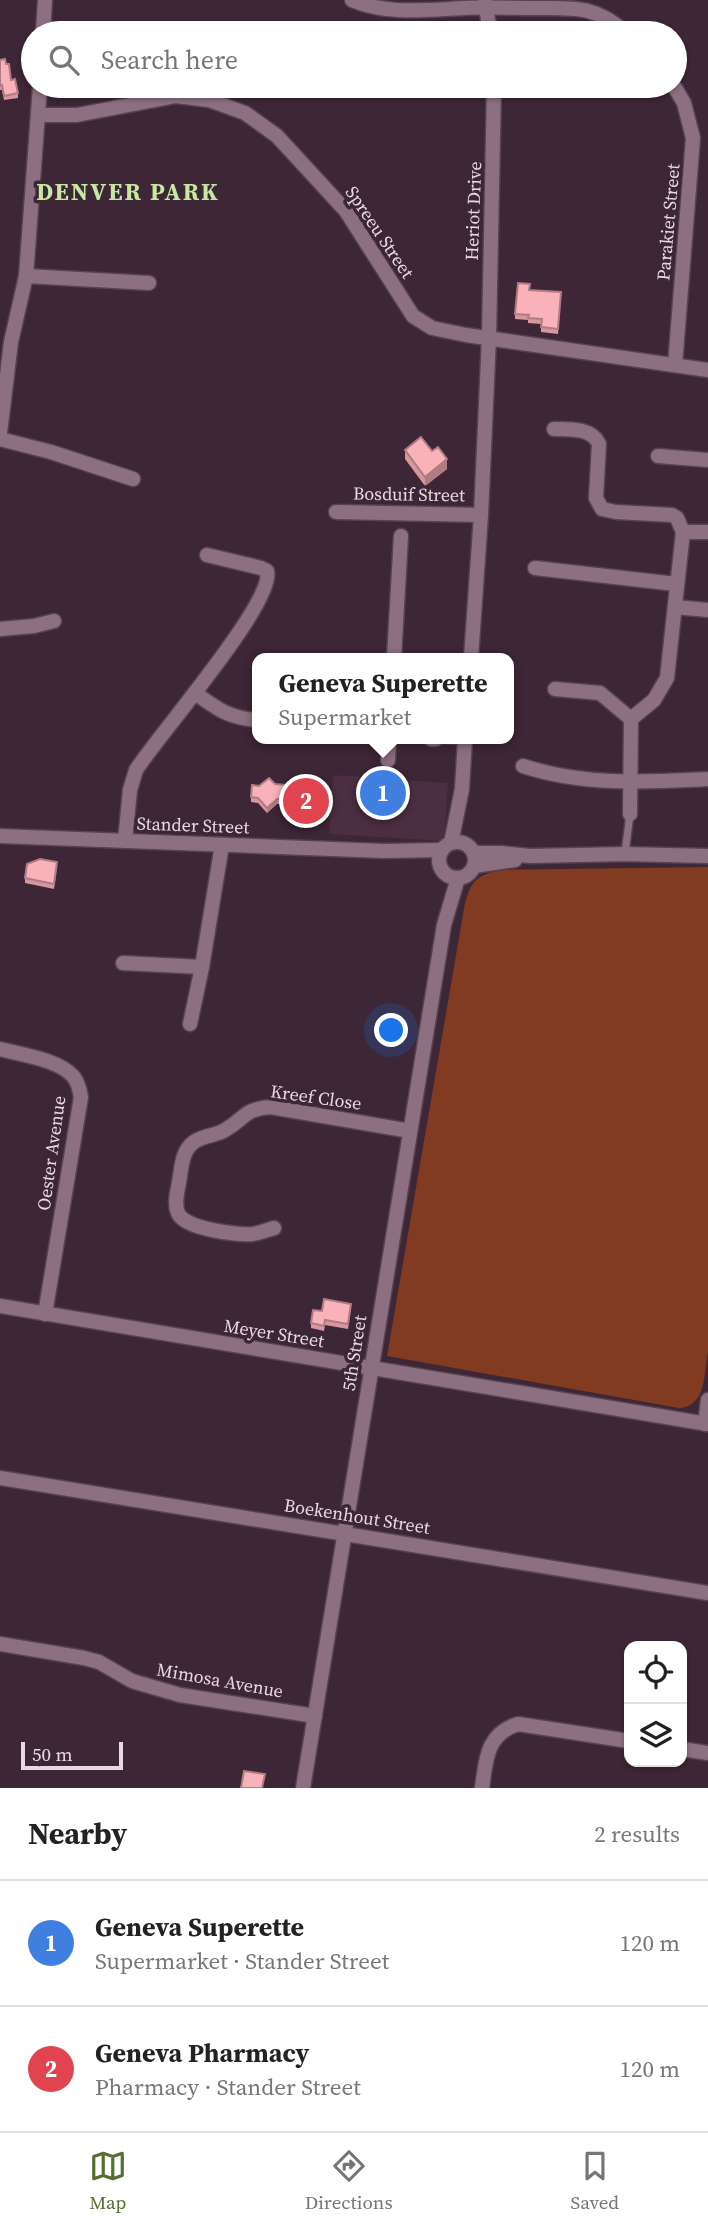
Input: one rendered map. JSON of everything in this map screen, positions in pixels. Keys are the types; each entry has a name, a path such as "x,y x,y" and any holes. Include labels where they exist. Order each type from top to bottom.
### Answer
{"street":[{"path":"43,21 44,0"},
{"path":"352,0 381,10 486,4 578,8 602,15 610,21"},
{"path":"0,433 11,342 26,276 39,98"},
{"name":"Spreeu Street","path":"38,115 77,116 166,98"},
{"name":"Spreeu Street","path":"202,98 245,113 277,136 346,211 418,320 435,329 708,370"},
{"name":"Heriot Drive","path":"489,337 495,98"},
{"name":"Parakiet Street","path":"675,365 693,138 681,98"},
{"path":"26,276 149,283"},
{"path":"471,653 489,337"},
{"path":"554,429 590,434 597,440 596,498 602,509 672,515 677,518 684,532 665,683 646,708 631,719"},
{"path":"0,439 51,452 133,479"},
{"path":"658,456 708,460"},
{"name":"Bosduif Street","path":"336,512 481,515"},
{"path":"684,532 708,532"},
{"path":"394,653 401,536"},
{"path":"125,841 130,790 135,771 195,693 254,608 268,578 266,570 207,555"},
{"path":"535,568 676,584"},
{"path":"675,607 708,610"},
{"path":"0,629 54,621"},
{"path":"555,689 600,693 631,719"},
{"path":"195,693 216,709 233,717 252,719"},
{"path":"630,814 631,719"},
{"path":"388,760 389,744"},
{"path":"462,789 472,855 465,876 447,861 462,789 465,744"},
{"path":"523,766 551,775 581,780 629,783 708,779"},
{"name":"Stander Street","path":"0,836 384,851 447,861 472,855"},
{"path":"190,1024 222,845"},
{"path":"472,855 501,853 530,856 708,856"},
{"name":"5th Street","path":"303,1788 444,925 447,861"},
{"path":"123,962 202,967"},
{"name":"Oester Avenue","path":"0,1049 64,1070 75,1077 81,1097 45,1314"},
{"name":"Kreef Close","path":"274,1228 254,1234 234,1233 190,1225 183,1220 176,1204 187,1149 203,1137 228,1129 255,1108 271,1107 410,1131"},
{"name":"Meyer Street","path":"0,1306 706,1424"},
{"path":"706,1424 708,1400"},
{"name":"Boekenhout Street","path":"0,1478 708,1593"},
{"name":"Mimosa Avenue","path":"0,1644 99,1662 132,1681 180,1695 315,1716"},
{"path":"482,1788 487,1754 492,1742 505,1728 518,1724 624,1740"},
{"path":"687,1750 708,1753"}],"lane":[{"path":"401,536 403,513"},
{"path":"625,854 630,814"}],"shaded area":[{"path":"333,775 448,783 444,841 329,834"},
{"path":"708,867 708,1352 699,1396 688,1406 679,1408 387,1356 465,903 473,884 480,877 499,870"}],"building":[{"path":"5,59 6,64 9,64 11,80 15,79 18,93 4,96 2,85 0,86 0,60"},
{"path":"518,283 530,284 529,290 561,292 558,329 541,327 542,319 515,314"},
{"path":"421,437 432,451 438,447 447,459 425,477 405,450"},
{"path":"306,777 315,787 322,787 321,799 315,799 305,808 285,785 297,786"},
{"path":"269,778 275,784 285,785 284,799 277,799 267,808 258,798 251,797 252,785 259,786"},
{"path":"40,859 57,862 54,884 25,878 27,864"},
{"path":"324,1299 351,1304 348,1324 325,1320 324,1326 311,1323 313,1310 322,1311"},
{"path":"244,1771 265,1774 262,1788 241,1788"}],"place":[{"name":"Geneva Superette","path":"383,793"},
{"name":"Geneva Pharmacy","path":"306,801"}],"district":[{"name":"DENVER PARK","path":"128,191"}]}
